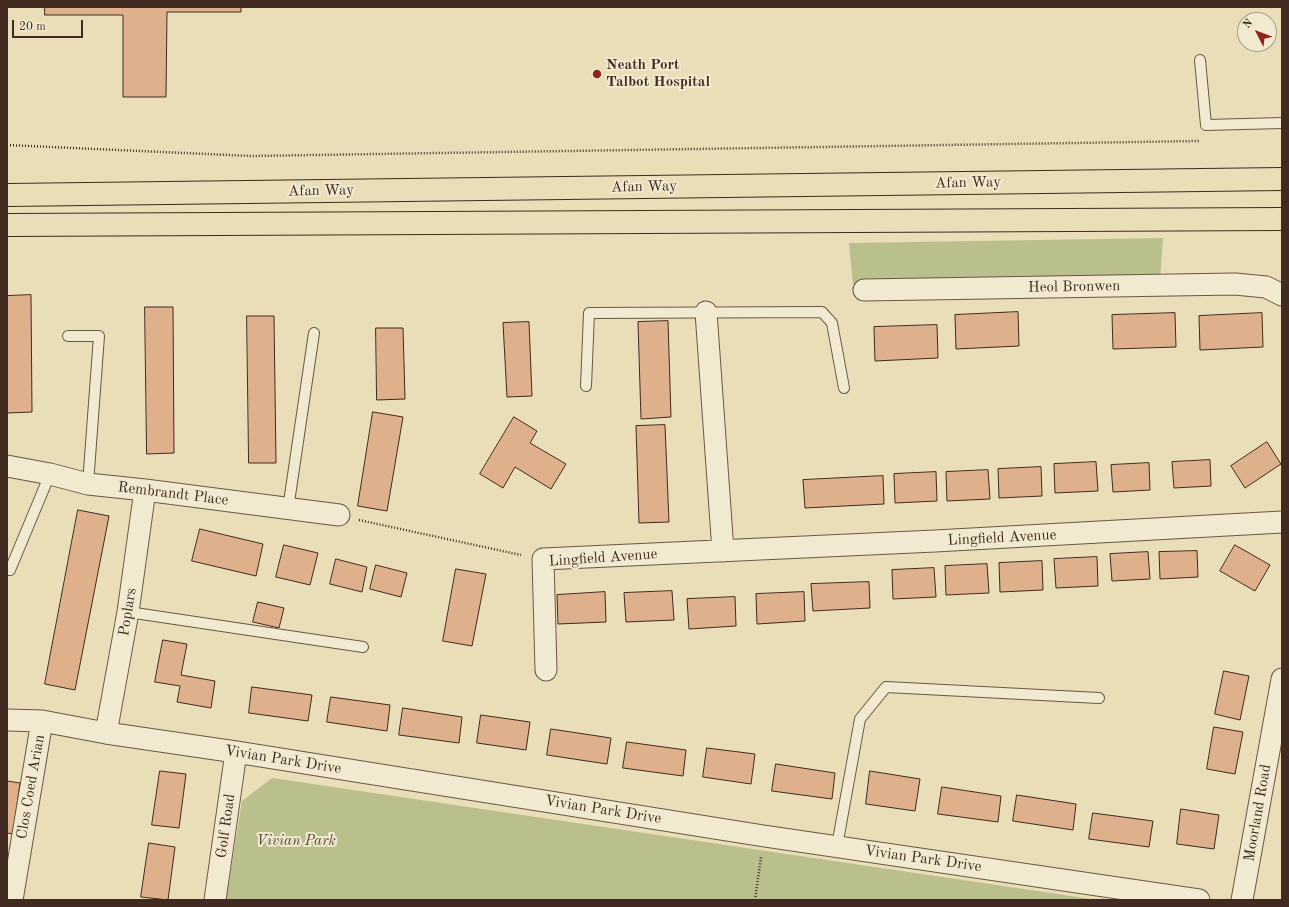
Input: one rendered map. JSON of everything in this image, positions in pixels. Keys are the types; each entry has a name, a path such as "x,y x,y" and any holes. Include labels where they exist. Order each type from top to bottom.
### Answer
{"main road":[{"name":"Afan Way","path":"7,195 1282,180"},
{"path":"7,225 1282,218"}],"street":[{"name":"Heol Bronwen","path":"864,290 1235,284 1266,287 1282,295"},
{"path":"706,312 723,551"},
{"name":"Rembrandt Place","path":"7,466 50,474 88,484 339,515"},
{"name":"Poplars","path":"106,733 128,612 145,490"},
{"name":"Lingfield Avenue","path":"546,670 543,559 943,541 1282,522"},
{"name":"Moorland Road","path":"1242,900 1282,679"},
{"name":"Vivian Park Drive","path":"7,720 42,721 106,733 236,752 764,836 1199,900"},
{"name":"Clos Coed Arian","path":"12,900 42,721"},
{"name":"Golf Road","path":"215,900 236,752"}],"lane":[{"path":"1200,60 1206,125 1282,123"},
{"path":"586,386 589,312 822,312 832,324 844,388"},
{"path":"288,509 314,333"},
{"path":"68,336 100,336 88,484"},
{"path":"7,570 10,570 50,474"},
{"path":"128,612 363,646"},
{"path":"837,846 860,719 886,687 1099,698"}],"path":[{"path":"7,145 251,156 1201,141"},
{"path":"339,515 543,559"},
{"path":"754,900 764,836"}],"green space":[{"path":"1163,238 1160,280 853,284 849,243"},
{"name":"Vivian Park","path":"272,778 1098,900 226,900 242,801"}],"building":[{"path":"45,7 241,7 241,12 167,12 166,97 123,97 123,15 45,15"},
{"path":"31,295 32,412 7,413 7,296"},
{"path":"145,307 173,307 174,453 147,454"},
{"path":"1018,312 1019,346 956,349 955,315"},
{"path":"1175,313 1176,347 1113,349 1112,315"},
{"path":"1262,313 1263,347 1200,350 1199,316"},
{"path":"247,316 274,316 276,463 249,463"},
{"path":"668,321 671,417 641,419 638,322"},
{"path":"529,322 532,396 507,397 503,323"},
{"path":"937,325 938,358 875,361 874,327"},
{"path":"376,328 403,328 405,399 377,400"},
{"path":"373,412 403,417 387,511 358,506"},
{"path":"514,417 537,431 530,443 566,464 551,489 515,467 503,488 480,474"},
{"path":"665,425 669,522 639,523 636,426"},
{"path":"1267,442 1281,464 1245,488 1231,466"},
{"path":"1210,460 1211,486 1174,488 1172,462"},
{"path":"1096,462 1098,491 1055,493 1054,464"},
{"path":"1149,463 1150,490 1113,492 1111,465"},
{"path":"1041,467 1042,496 999,498 998,469"},
{"path":"988,470 990,499 947,501 946,472"},
{"path":"936,472 937,501 895,503 894,474"},
{"path":"883,476 884,504 805,508 803,480"},
{"path":"78,510 109,516 75,690 45,684"},
{"path":"200,529 263,544 256,576 192,561"},
{"path":"284,545 318,553 310,585 276,577"},
{"path":"1235,545 1270,565 1255,591 1220,571"},
{"path":"1197,551 1198,577 1160,579 1159,552"},
{"path":"1148,552 1150,579 1112,581 1110,554"},
{"path":"1097,557 1098,586 1056,588 1054,559"},
{"path":"336,559 367,567 362,592 330,584"},
{"path":"1042,561 1043,590 1000,592 999,563"},
{"path":"987,564 989,593 946,595 945,566"},
{"path":"376,565 407,573 401,597 370,589"},
{"path":"934,568 936,597 893,599 892,570"},
{"path":"456,569 486,574 472,646 443,641"},
{"path":"869,582 870,608 813,611 811,584"},
{"path":"672,591 674,620 626,622 624,593"},
{"path":"605,592 606,622 558,624 557,595"},
{"path":"804,592 805,621 757,624 756,594"},
{"path":"735,597 736,626 689,629 687,599"},
{"path":"258,602 284,608 279,628 253,622"},
{"path":"163,640 187,644 181,675 215,681 211,708 177,702 180,686 155,682"},
{"path":"1224,671 1249,676 1240,720 1215,714"},
{"path":"252,687 312,695 308,721 249,713"},
{"path":"331,697 390,705 387,731 327,722"},
{"path":"403,708 462,717 459,743 399,735"},
{"path":"481,715 530,722 526,750 477,743"},
{"path":"1214,727 1243,732 1235,774 1207,769"},
{"path":"551,729 611,738 607,764 547,755"},
{"path":"627,742 686,750 683,776 623,768"},
{"path":"707,748 755,754 751,784 703,777"},
{"path":"776,764 835,773 832,799 772,791"},
{"path":"160,771 186,774 179,828 152,825"},
{"path":"870,771 920,779 915,811 866,804"},
{"path":"7,781 20,783 13,834 7,833"},
{"path":"942,787 1001,796 998,822 938,814"},
{"path":"1017,795 1076,804 1073,830 1013,821"},
{"path":"1181,809 1219,815 1214,849 1177,844"},
{"path":"1093,813 1153,821 1149,847 1089,839"},
{"path":"149,843 175,847 168,900 141,897"}],"place":[{"name":"Neath Port Talbot Hospital","path":"597,74"}]}
